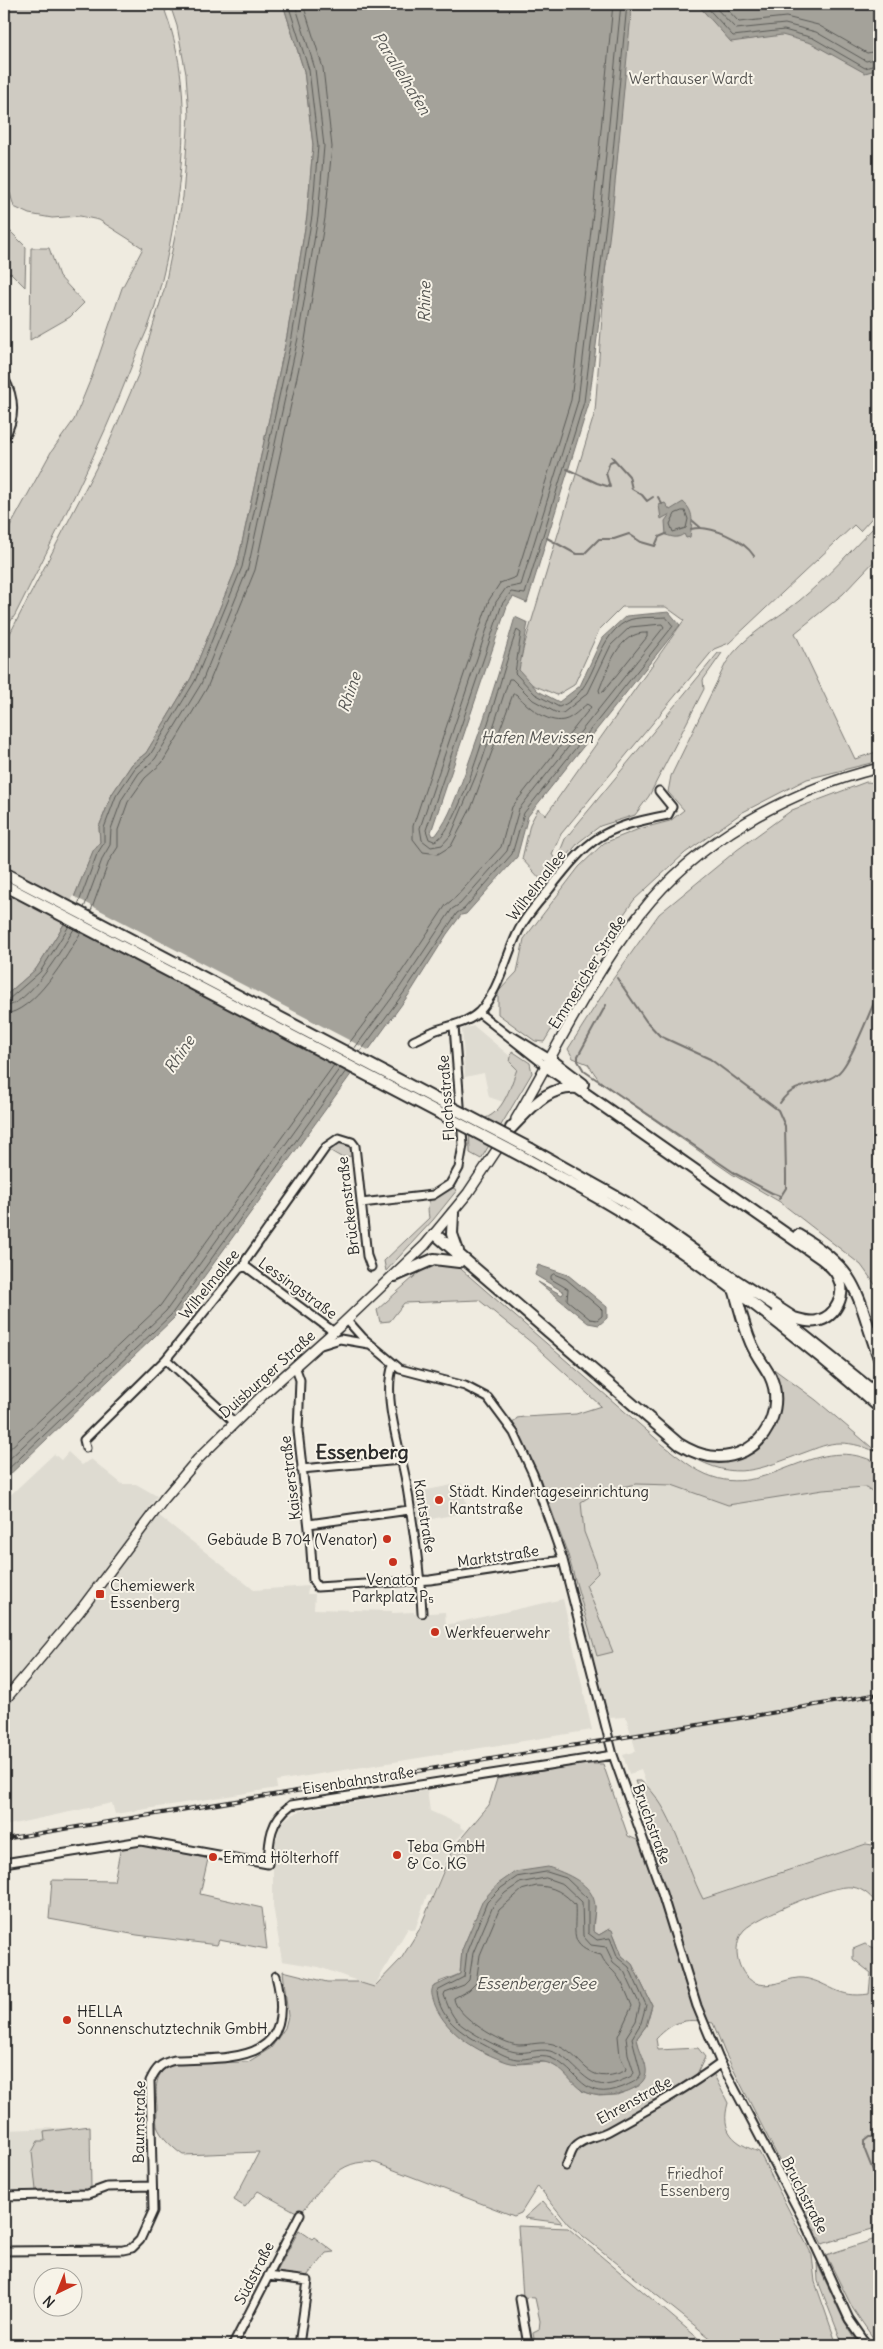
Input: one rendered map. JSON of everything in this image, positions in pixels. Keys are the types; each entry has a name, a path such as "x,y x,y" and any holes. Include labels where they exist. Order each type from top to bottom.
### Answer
{"highway":[{"path":"4,873 529,1154 667,1242 735,1292 879,1407"},
{"path":"4,885 529,1154 589,1180 659,1225 731,1277 794,1318 817,1321 829,1315 838,1305 841,1284 838,1276 827,1264 579,1088 548,1062"},
{"path":"548,1062 706,1174 834,1259 854,1285 879,1358"},
{"path":"511,1128 547,1094 563,1087 579,1088"},
{"path":"453,1213 453,1241 460,1259"},
{"path":"659,1225 784,1320 879,1396"},
{"path":"433,1236 679,1444 702,1456 717,1458 736,1455 747,1450 759,1441 773,1418 775,1390 751,1343 735,1292"},
{"path":"395,1276 434,1259 460,1259"}],"main road":[{"name":"Emmericher Straße","path":"548,1062 614,949 641,911 668,883 718,841 775,805 847,776 879,768"},
{"name":"Duisburger Straße","path":"4,1701 80,1612 164,1499 234,1422 395,1276 453,1213 490,1162 548,1062"}],"street":[{"path":"4,378 13,400 13,413 4,438"},
{"name":"Wilhelmallee","path":"479,1013 490,996 517,933 528,914 564,869 592,841 616,828 668,815 671,812 670,802 658,791"},
{"path":"413,1041 434,1031 454,1026 479,1013 504,1033 548,1062"},
{"name":"Flachsstraße","path":"362,1203 433,1195 450,1184 459,1168 463,1144 454,1026"},
{"name":"Wilhelmallee","path":"86,1448 84,1440 166,1359 239,1269 245,1266 246,1260 326,1147 340,1138 352,1142"},
{"name":"Brückenstraße","path":"352,1142 355,1146 367,1256 371,1267"},
{"name":"Lessingstraße","path":"245,1266 334,1332"},
{"name":"Bruchstraße","path":"347,1320 391,1362 411,1373 465,1386 488,1398 514,1433 528,1461 563,1560 613,1755 659,1884 697,2006 722,2063 804,2221 849,2319 867,2345"},
{"path":"318,1346 340,1339 370,1344"},
{"path":"166,1359 234,1422"},
{"name":"Kantstraße","path":"391,1362 390,1390 420,1580 422,1614"},
{"name":"Kaiserstraße","path":"295,1366 300,1380 298,1431 309,1524 313,1580 317,1587"},
{"path":"302,1469 401,1460"},
{"path":"309,1524 409,1510"},
{"name":"Marktstraße","path":"317,1587 420,1580 563,1560"},
{"name":"Eisenbahnstraße","path":"4,1863 141,1841 268,1864 269,1839 274,1822 291,1805 613,1755"},
{"name":"Baumstraße","path":"4,2251 124,2250 132,2248 140,2240 153,2211 150,2081 156,2069 164,2062 175,2060 240,2057 255,2052 269,2041 278,2024 282,2006 276,1976"},
{"name":"Ehrenstraße","path":"566,2166 574,2148 584,2140 605,2133 649,2109 699,2080 722,2063"},
{"name":"Baumstraße","path":"4,2196 88,2194 108,2187 152,2186"},
{"name":"Südstraße","path":"233,2345 300,2214"},
{"path":"268,2276 308,2281 299,2345"},
{"path":"520,2299 528,2345"}],"shaded area":[{"path":"474,1026 523,1067 506,1103 489,1097 484,1073 465,1077 462,1029"},
{"path":"68,1452 82,1465 91,1459 122,1484 136,1484 157,1496 149,1508 254,1590 309,1586 307,1594 315,1594 314,1609 392,1611 392,1613 414,1612 414,1614 445,1612 446,1625 563,1599 592,1730 276,1781 277,1788 115,1814 112,1803 4,1826 4,1501 54,1454 61,1460"},
{"path":"668,1464 712,1486 879,1484 879,1839 689,1903 641,1770 629,1774 623,1755 636,1751 626,1717 608,1718 569,1559 545,1485"},
{"name":"Städt. Kindertageseinrichtung Kantstraße","path":"462,1483 468,1512 416,1522 412,1493"},
{"path":"427,1790 430,1811 461,1825 460,1827 466,1830 452,1844 432,1896 427,1895 415,1930 408,1928 374,1987 319,1967 282,1961 273,1905 274,1848 281,1823 291,1815 303,1810"},
{"path":"88,2127 90,2187 4,2191 4,2130"}],"green space":[{"path":"5,4 283,4 304,71 313,145 307,216 287,336 237,566 191,678 146,753 132,764 112,794 99,827 100,842 93,852 75,895 71,913 36,969 4,997 4,645 109,443 138,375 164,290 183,197 189,115 186,74 177,26 171,8 165,11 177,51 180,71 183,112 182,154 166,264 157,299 148,328 91,460 15,615 4,631 4,538 51,452 74,420 92,376 122,288 143,248 99,220 80,216 52,218 29,214 14,207 10,193 4,190"},
{"name":"Werthauser Wardt","path":"611,4 879,4 879,510 860,531 854,525 729,643 714,649 561,834 552,854 559,867 544,883 522,859 530,824 538,809 546,815 684,620 666,607 622,607 599,630 574,685 557,695 528,683 519,676 518,666 595,412 611,195"},
{"path":"4,225 26,247 25,287 11,273 4,276"},
{"path":"31,248 49,248 59,276 84,303 70,317 30,340"},
{"path":"879,522 879,556 843,594 795,633 855,759 879,751 879,761 807,779 743,812 685,853 634,900 600,948 544,1042 535,1041 498,1014 498,992 517,972 524,939 579,867 604,843 639,829 670,821 684,810 668,792 671,776 726,663 750,636 810,592"},
{"path":"718,653 722,653 703,680 704,689 649,796 635,815 600,826 579,842 563,861 559,854 565,839"},
{"path":"866,782 879,783 879,1290 861,1265 780,1202 732,1174 616,1093 599,1080 588,1064 573,1058 568,1049 608,986 659,914 737,850 792,810"},
{"path":"512,1051 530,1063 532,1073 481,1159 470,1153 469,1120 480,1120 488,1117 495,1112 506,1097 517,1069 510,1062"},
{"path":"337,1142 348,1145 353,1156 341,1157 329,1150"},
{"path":"453,1188 457,1190 433,1220 386,1271 384,1261 429,1218 430,1200"},
{"path":"434,1261 454,1263 662,1444 699,1471 713,1477 734,1481 755,1479 814,1458 835,1454 856,1456 879,1464 879,1496 866,1487 823,1490 728,1505 672,1485 636,1484 597,1492 581,1502 584,1532 598,1573 586,1585 613,1652 597,1656 568,1555 538,1473 513,1423 517,1418 576,1414 601,1406 532,1343 479,1300 404,1303 390,1321 380,1322 377,1310"},
{"path":"771,1367 816,1400 877,1452 845,1443 836,1443 761,1468 734,1471 720,1469 689,1455 751,1451 778,1395"},
{"name":"Friedhof Essenberg","path":"582,1764 603,1764 628,1836 655,1848 657,1843 635,1781 641,1781 662,1805 670,1820 703,1899 866,1844 879,1846 879,1906 857,1888 842,1887 829,1890 779,1909 752,1924 744,1930 740,1937 737,1944 737,1953 741,1969 752,1981 759,1984 765,1985 804,1978 841,1992 858,1995 869,1994 871,1973 853,1959 853,1949 865,1944 879,1950 879,2227 822,2244 725,2053 713,2023 682,2022 669,2027 663,2032 656,2039 658,2050 698,2048 705,2057 697,2074 641,2110 600,2131 604,2139 676,2098 713,2073 728,2103 726,2122 731,2135 742,2145 759,2152 812,2255 815,2282 837,2345 719,2345 568,2224 538,2186 521,2213 514,2216 376,2163 363,2162 351,2164 332,2176 300,2214 258,2191 245,2207 234,2200 259,2152 183,2155 161,2134 157,2126 156,2087 159,2077 167,2068 173,2064 248,2062 271,2048 285,2028 288,2016 283,1971 327,1982 358,1982 374,1987 401,1959 419,1930 453,1848 489,1805 497,1779","holes":["595,1906 593,1931 599,1935 606,1931 614,1935 622,1956 632,1964 652,2005 646,2026 637,2038 639,2051 645,2064 639,2086 617,2095 599,2096 583,2092 561,2069 547,2062 518,2064 470,2044 439,1982 460,1974 462,1950 472,1927"]},
{"path":"142,1843 208,1859 200,1894 262,1908 267,1949 219,1940 217,1945 137,1935 49,1919 52,1880 114,1881 121,1847"},
{"path":"90,2126 91,2189 36,2190 32,2152 38,2141 45,2141 44,2132"},
{"path":"543,2201 562,2223 524,2218"},
{"path":"518,2226 568,2228 706,2345 535,2345 533,2333 539,2330 540,2321 535,2298 523,2297"},
{"path":"299,2230 312,2239 314,2237 334,2252 326,2253 307,2276 275,2275"},
{"path":"879,2238 878,2345 853,2309 826,2255"},
{"path":"817,2263 844,2321 859,2345 843,2345 818,2281"}],"water":[{"path":"283,4 632,4 612,215 589,403 527,603 513,597 507,606 431,832 433,836 436,835 445,821 459,789 498,676 515,617 528,623 519,670 538,691 559,702 580,686 602,638 626,616 669,612 680,625 528,816 517,857 466,914 461,915 410,993 174,1318 4,1480 4,997 36,969 71,913 75,895 93,851 100,842 99,827 112,794 132,764 146,753 191,678 237,566 287,336 307,216 313,145 304,71"},
{"path":"697,4 879,4 879,69 865,73 811,43 782,35 731,42"},
{"path":"683,502 691,514 690,537 686,538 684,534 677,537 666,535 665,521 670,514 661,519 659,505 665,503 670,510"},
{"path":"538,1265 568,1275 607,1307 607,1318 599,1325 588,1323 538,1282 562,1295 564,1292 535,1275"},
{"name":"Essenberger See","path":"548,1867 570,1876 585,1886 590,1892 594,1899 595,1907 593,1931 599,1935 609,1929 612,1930 622,1956 632,1964 652,2005 646,2026 637,2038 646,2066 646,2074 643,2081 628,2091 608,2095 590,2094 578,2088 554,2065 538,2061 512,2063 496,2058 465,2041 455,2033 447,2025 435,2005 432,1993 433,1987 460,1974 462,1950 483,1900 498,1884 515,1872"}],"pier":[{"path":"73,896 370,1051 353,1075 62,922 69,912"}],"waterway":[{"path":"612,457 629,476 632,489 642,495 647,501 653,497"},
{"path":"567,469 610,487 606,473 610,462 615,460"},
{"path":"658,497 662,504"},
{"path":"693,521 701,528"},
{"path":"691,529 699,528 717,531 743,544 754,556"},
{"path":"547,538 576,554 584,554 599,539 614,539 629,534 641,542 655,546 659,537 666,534"},
{"path":"617,978 646,1021 660,1036 710,1059 778,1110 785,1126 786,1175 786,1188 779,1199"},
{"path":"780,1103 795,1090 828,1079 842,1069 857,1043 879,992"},
{"path":"606,1005 578,1056 578,1061 584,1071 736,1174 780,1196"},
{"path":"879,2137 869,2137 864,2141 864,2148 879,2186"}],"railway":[{"path":"781,1711 879,1694"},
{"path":"4,1839 777,1712"}],"place":[{"name":"Städt. Kindertageseinrichtung Kantstraße","path":"439,1500"},
{"name":"Gebäude B 704 (Venator)","path":"387,1539"},
{"name":"Venator Parkplatz P₅","path":"393,1562"},
{"name":"Chemiewerk Essenberg","path":"100,1594"},
{"name":"Werkfeuerwehr","path":"435,1632"},
{"name":"Teba GmbH & Co. KG","path":"397,1855"},
{"name":"Emma Hölterhoff","path":"213,1857"},
{"name":"HELLA Sonnenschutztechnik GmbH","path":"67,2020"}],"district":[{"name":"Essenberg","path":"362,1451"}],"water label":[{"name":"Parallelhafen","path":"402,73"},
{"name":"Rhine","path":"424,302"},
{"name":"Rhine","path":"349,692"},
{"name":"Hafen Mevissen","path":"537,737"},
{"name":"Rhine","path":"179,1054"}]}
